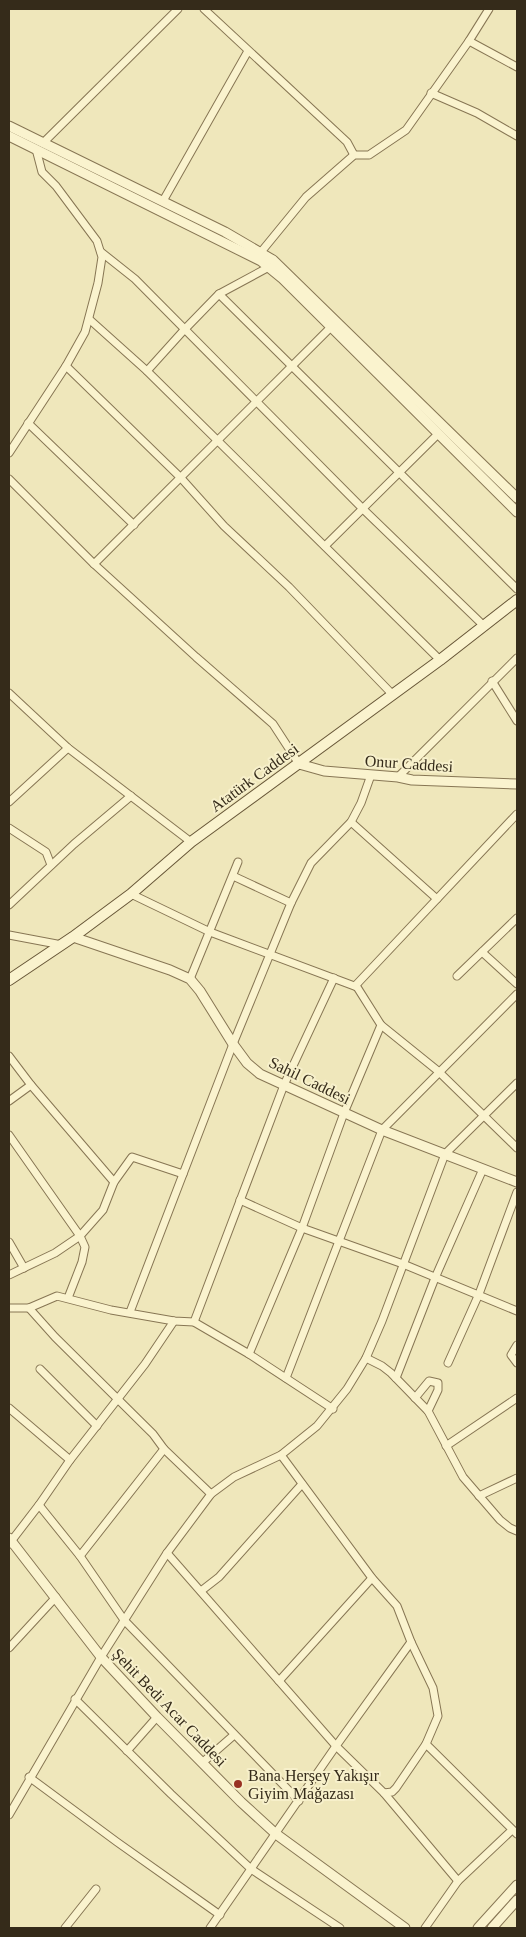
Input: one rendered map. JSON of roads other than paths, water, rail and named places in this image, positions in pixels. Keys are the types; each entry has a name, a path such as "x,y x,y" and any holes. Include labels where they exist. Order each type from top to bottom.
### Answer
{"main road":[{"name":"Atatürk Caddesi","path":"9,980 73,937 130,894 191,842 440,660 517,600"}],"street":[{"path":"178,9 40,146 42,172 56,186 96,241 101,252 135,279 363,509 483,625"},
{"path":"204,9 347,142 354,155"},
{"path":"262,252 306,197 354,155 370,155 406,130 469,41 489,9"},
{"path":"469,41 517,67"},
{"path":"163,201 248,51"},
{"path":"431,93 477,112 517,136"},
{"path":"9,126 40,146 261,261 269,267 517,512"},
{"path":"9,136 40,146 163,201 262,252 284,269 517,498"},
{"path":"9,453 66,366 84,332 98,283 101,252"},
{"path":"147,371 219,294 269,267"},
{"path":"219,294 400,471 517,589"},
{"path":"89,319 147,371 440,660"},
{"path":"94,564 331,328"},
{"path":"66,366 181,478 224,526 289,587 392,695"},
{"path":"28,423 134,525"},
{"path":"325,546 438,434"},
{"path":"9,479 94,564 273,724 299,764"},
{"path":"398,777 517,658"},
{"path":"492,681 517,722"},
{"path":"10,697 68,748 191,842"},
{"path":"9,802 68,748"},
{"name":"Onur Caddesi","path":"299,764 324,771 398,777 412,780 517,784"},
{"path":"130,1312 232,1044 291,903 311,862 351,822 362,803 370,775"},
{"path":"9,904 131,796"},
{"path":"355,986 517,814"},
{"path":"351,822 437,899"},
{"path":"9,828 46,852 51,865"},
{"path":"190,979 238,862"},
{"path":"233,876 291,903"},
{"path":"130,894 210,932 358,987 381,1025 438,1072 517,1148"},
{"path":"457,976 517,918"},
{"path":"9,935 62,945"},
{"name":"Sahil Caddesi","path":"73,937 170,970 190,979 200,991 232,1044 247,1063 260,1074 382,1130 517,1182"},
{"path":"482,952 517,984"},
{"path":"194,1322 284,1084 334,978"},
{"path":"286,1378 382,1130 517,994"},
{"path":"249,1354 302,1228 344,1113 381,1025"},
{"path":"9,1056 31,1085 114,1182"},
{"path":"9,1815 101,1656 167,1553 211,1494 234,1477 281,1455 317,1426 333,1409 366,1358 382,1321 444,1154 517,1083"},
{"path":"9,1101 31,1085"},
{"path":"9,1135 80,1236 85,1246 84,1254 68,1298"},
{"path":"9,1275 55,1253 80,1236 103,1210 114,1182 132,1157 183,1174"},
{"path":"396,1378 435,1278 483,1169"},
{"path":"448,1363 478,1294 517,1192"},
{"path":"240,1200 302,1228 403,1264 517,1311"},
{"path":"9,1242 24,1268"},
{"path":"9,1308 29,1308 57,1296 111,1310 174,1321 194,1322 249,1354 333,1409"},
{"path":"29,1308 153,1434 164,1449 211,1494"},
{"path":"10,1541 40,1505 70,1460 146,1364 174,1321"},
{"path":"517,1345 512,1355 517,1363"},
{"path":"366,1358 382,1366 428,1411 463,1476 500,1520 517,1531"},
{"path":"40,1369 97,1426"},
{"path":"415,1398 429,1381 438,1383 438,1390 428,1411"},
{"path":"446,1446 517,1398"},
{"path":"9,1408 70,1460"},
{"path":"80,1556 164,1449"},
{"path":"281,1455 372,1578 398,1606 410,1642 433,1688 438,1716 426,1744 396,1788 392,1792 384,1794"},
{"path":"480,1496 517,1478"},
{"path":"201,1591 219,1577 302,1484"},
{"path":"40,1505 80,1556 124,1620 299,1801"},
{"name":"Şehit Bedi Acar Caddesi","path":"10,1541 101,1656 202,1763 276,1834 405,1928"},
{"path":"167,1553 336,1746 384,1794 458,1881"},
{"path":"278,1681 372,1578"},
{"path":"9,1648 56,1598"},
{"path":"210,1928 410,1642"},
{"path":"75,1699 251,1869 340,1928"},
{"path":"127,1751 157,1717"},
{"path":"202,1763 234,1735"},
{"path":"425,1928 458,1881 515,1832 426,1744"},
{"path":"30,1776 117,1842 220,1915"},
{"path":"478,1928 517,1884"},
{"path":"65,1928 96,1889"},
{"path":"492,1928 517,1900"}],"place":[{"name":"Bana Herşey Yakışır Giyim Mağazası","path":"238,1784"}]}
